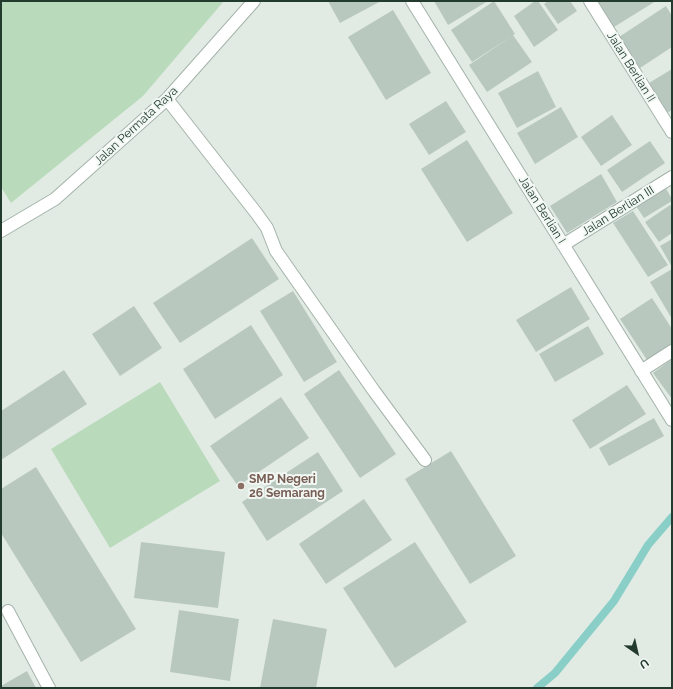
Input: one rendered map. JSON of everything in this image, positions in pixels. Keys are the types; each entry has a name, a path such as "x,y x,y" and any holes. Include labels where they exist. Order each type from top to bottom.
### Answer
{"street":[{"name":"Jalan Permata Raya","path":"1,231 56,199 168,99 254,1"},
{"name":"Jalan Berlian I","path":"412,1 672,420"},
{"name":"Jalan Berlian II","path":"590,1 672,132"},
{"path":"168,99 267,228 276,251 374,391 425,460"},
{"name":"Jalan Berlian III","path":"563,245 672,177"},
{"path":"641,371 672,351"},
{"path":"8,611 49,688"}],"green space":[{"path":"1,1 224,1 143,96 11,203 1,187"},
{"path":"160,382 220,481 110,548 51,449"}],"building":[{"path":"328,1 381,1 340,23"},
{"path":"434,1 488,1 448,25"},
{"path":"494,1 515,34 513,35 532,62 487,92 469,65 512,36 472,62 451,30"},
{"path":"535,1 538,1 558,30 534,47 514,16"},
{"path":"548,1 570,1 577,11 558,24 544,4"},
{"path":"598,1 656,1 614,27"},
{"path":"666,6 672,16 672,47 640,68 619,37"},
{"path":"393,10 431,73 386,100 348,37"},
{"path":"672,69 672,110 667,113 649,83"},
{"path":"538,71 556,107 517,128 498,93"},
{"path":"446,101 466,132 429,155 409,124"},
{"path":"561,107 578,137 535,164 517,133"},
{"path":"612,115 632,145 601,166 581,137"},
{"path":"467,140 513,213 467,242 421,169"},
{"path":"650,141 665,163 622,192 607,170"},
{"path":"601,174 617,202 567,233 550,206"},
{"path":"665,187 672,201 644,218 636,206"},
{"path":"670,205 672,207 672,233 659,242 645,222"},
{"path":"633,211 668,265 648,277 613,223"},
{"path":"252,238 279,279 180,343 153,303"},
{"path":"672,239 672,267 660,246"},
{"path":"672,269 672,319 650,282"},
{"path":"571,287 590,319 536,352 516,320"},
{"path":"293,291 337,362 304,382 260,311"},
{"path":"652,298 672,329 672,344 647,360 620,319"},
{"path":"134,306 162,348 120,376 92,334"},
{"path":"251,325 283,375 215,419 183,369"},
{"path":"588,326 604,354 555,382 539,354"},
{"path":"672,359 672,399 653,373"},
{"path":"64,370 87,404 1,460 1,411"},
{"path":"339,370 396,454 360,478 304,394"},
{"path":"627,385 646,414 590,449 572,420"},
{"path":"281,397 309,438 238,486 210,446"},
{"path":"654,418 664,436 609,466 599,448"},
{"path":"451,451 516,556 470,584 405,479"},
{"path":"318,452 343,491 267,541 242,502"},
{"path":"36,467 136,629 81,662 1,533 1,489"},
{"path":"364,499 392,540 326,584 299,544"},
{"path":"141,542 225,552 218,608 134,598"},
{"path":"415,542 467,622 395,668 343,588"},
{"path":"179,610 239,619 230,681 170,672"},
{"path":"273,619 327,629 316,688 260,688"},
{"path":"27,671 36,688 1,688 1,686"}],"waterway":[{"path":"537,688 555,673 614,601 648,545 672,517"}],"place":[{"name":"SMP Negeri 26 Semarang","path":"241,486"}]}
